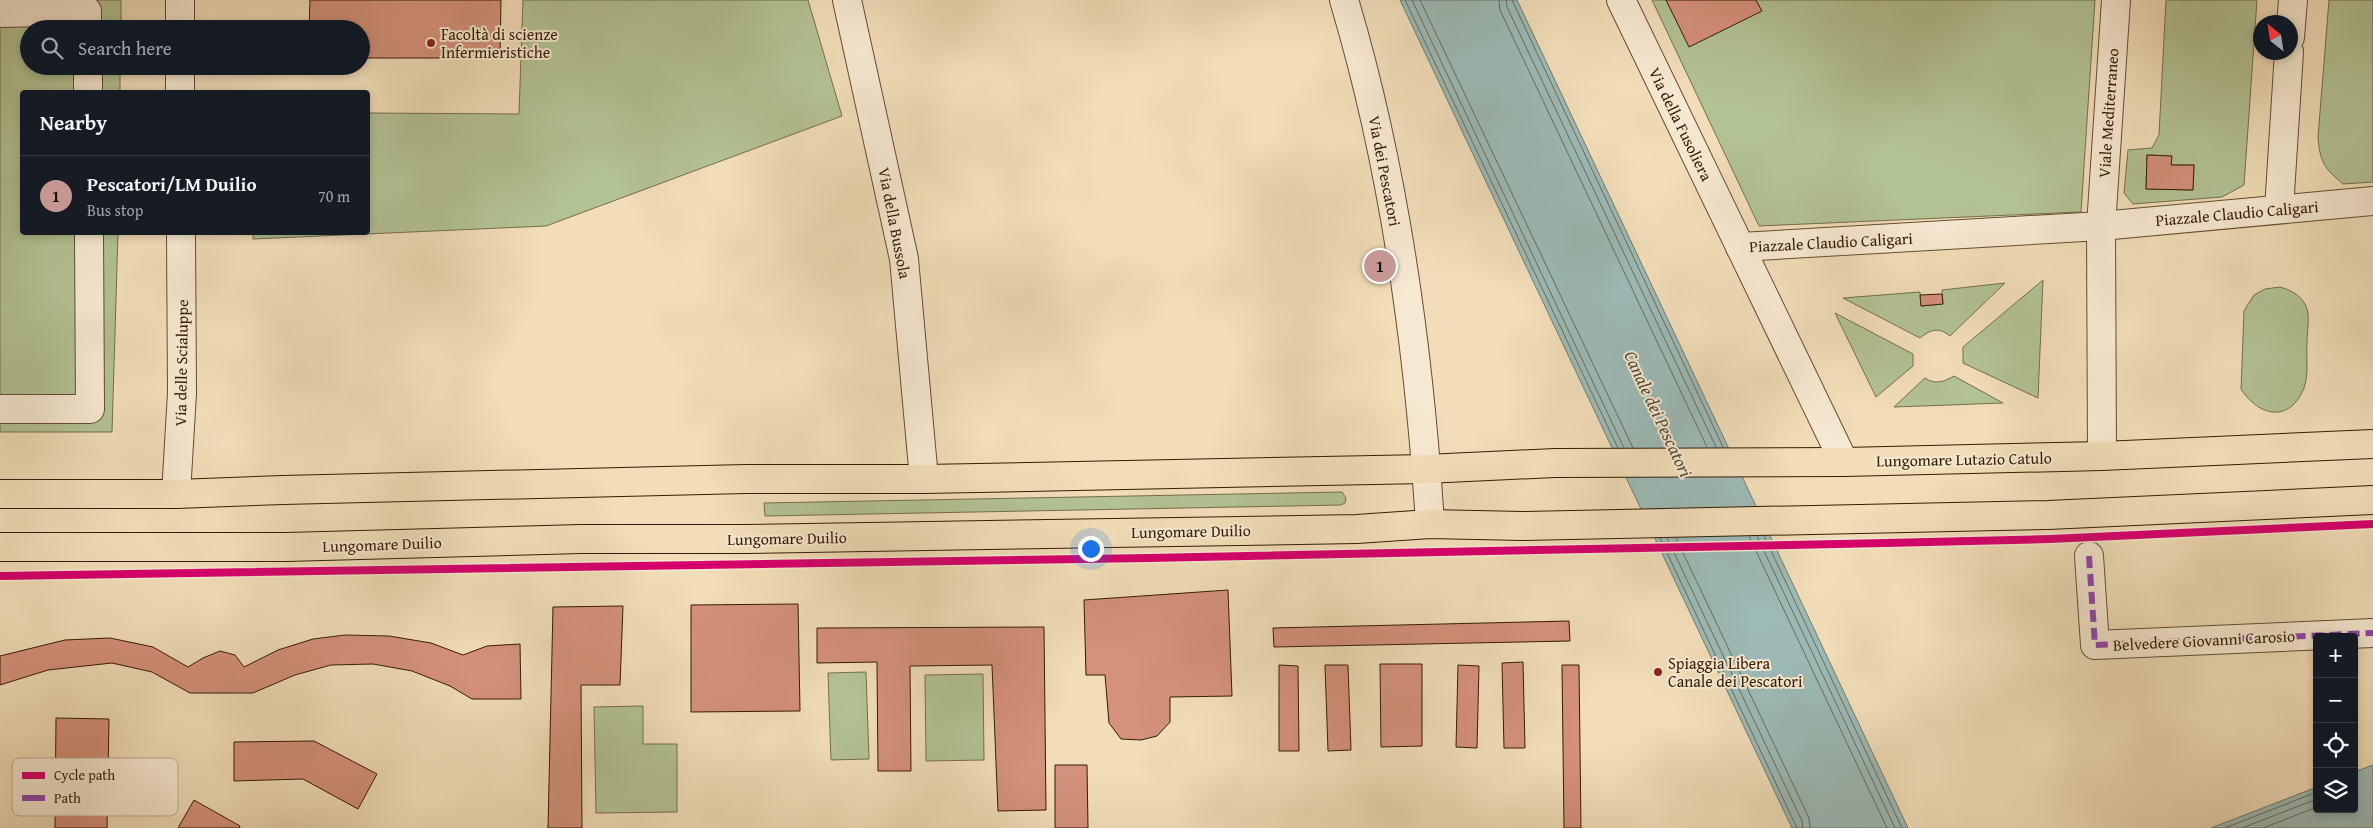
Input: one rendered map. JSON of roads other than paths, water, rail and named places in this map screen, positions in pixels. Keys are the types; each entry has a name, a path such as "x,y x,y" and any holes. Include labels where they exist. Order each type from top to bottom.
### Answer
{"main road":[{"name":"Lungomare Lutazio Catulo","path":"1426,470 1555,464 1844,462 2102,456 2373,444"},
{"path":"0,494 176,494 746,479 924,479 1426,470"},
{"name":"Lungomare Duilio","path":"0,547 286,547 581,539 746,539 1357,528 1430,524 1573,525 2048,515 2373,500"}],"street":[{"path":"180,0 180,20"},
{"name":"Via della Bussola","path":"847,0 904,259 924,479"},
{"name":"Via dei Pescatori","path":"1344,0 1386,161 1409,305 1430,524"},
{"name":"Via della Fusoliera","path":"1621,0 1740,247"},
{"name":"Viale Mediterraneo","path":"2101,226 2116,0"},
{"path":"2292,15 2293,0"},
{"path":"0,13 87,11 87,20"},
{"path":"2279,209 2288,60"},
{"path":"88,75 88,90"},
{"path":"180,75 180,90"},
{"name":"Piazzale Claudio Caligari","path":"1844,462 1740,247 2101,226 2373,201"},
{"path":"2101,226 2102,456"},
{"path":"0,409 90,409 89,235"},
{"name":"Via delle Scialuppe","path":"176,494 182,393 181,235"},
{"name":"Belvedere Giovanni Carosio","path":"2089,556 2095,645 2373,633"}],"water":[{"name":"Canale dei Pescatori","path":"1400,0 1517,0 1908,828 1792,828"},
{"path":"2373,765 2373,828 2211,828 2313,789 2313,813 2358,813 2358,771"}],"place":[{"name":"Facoltà di scienze Infermieristiche","path":"431,43"},
{"name":"Pescatori/LM Duilio","path":"1380,266"},
{"name":"Spiaggia Libera Canale dei Pescatori","path":"1658,672"}]}
